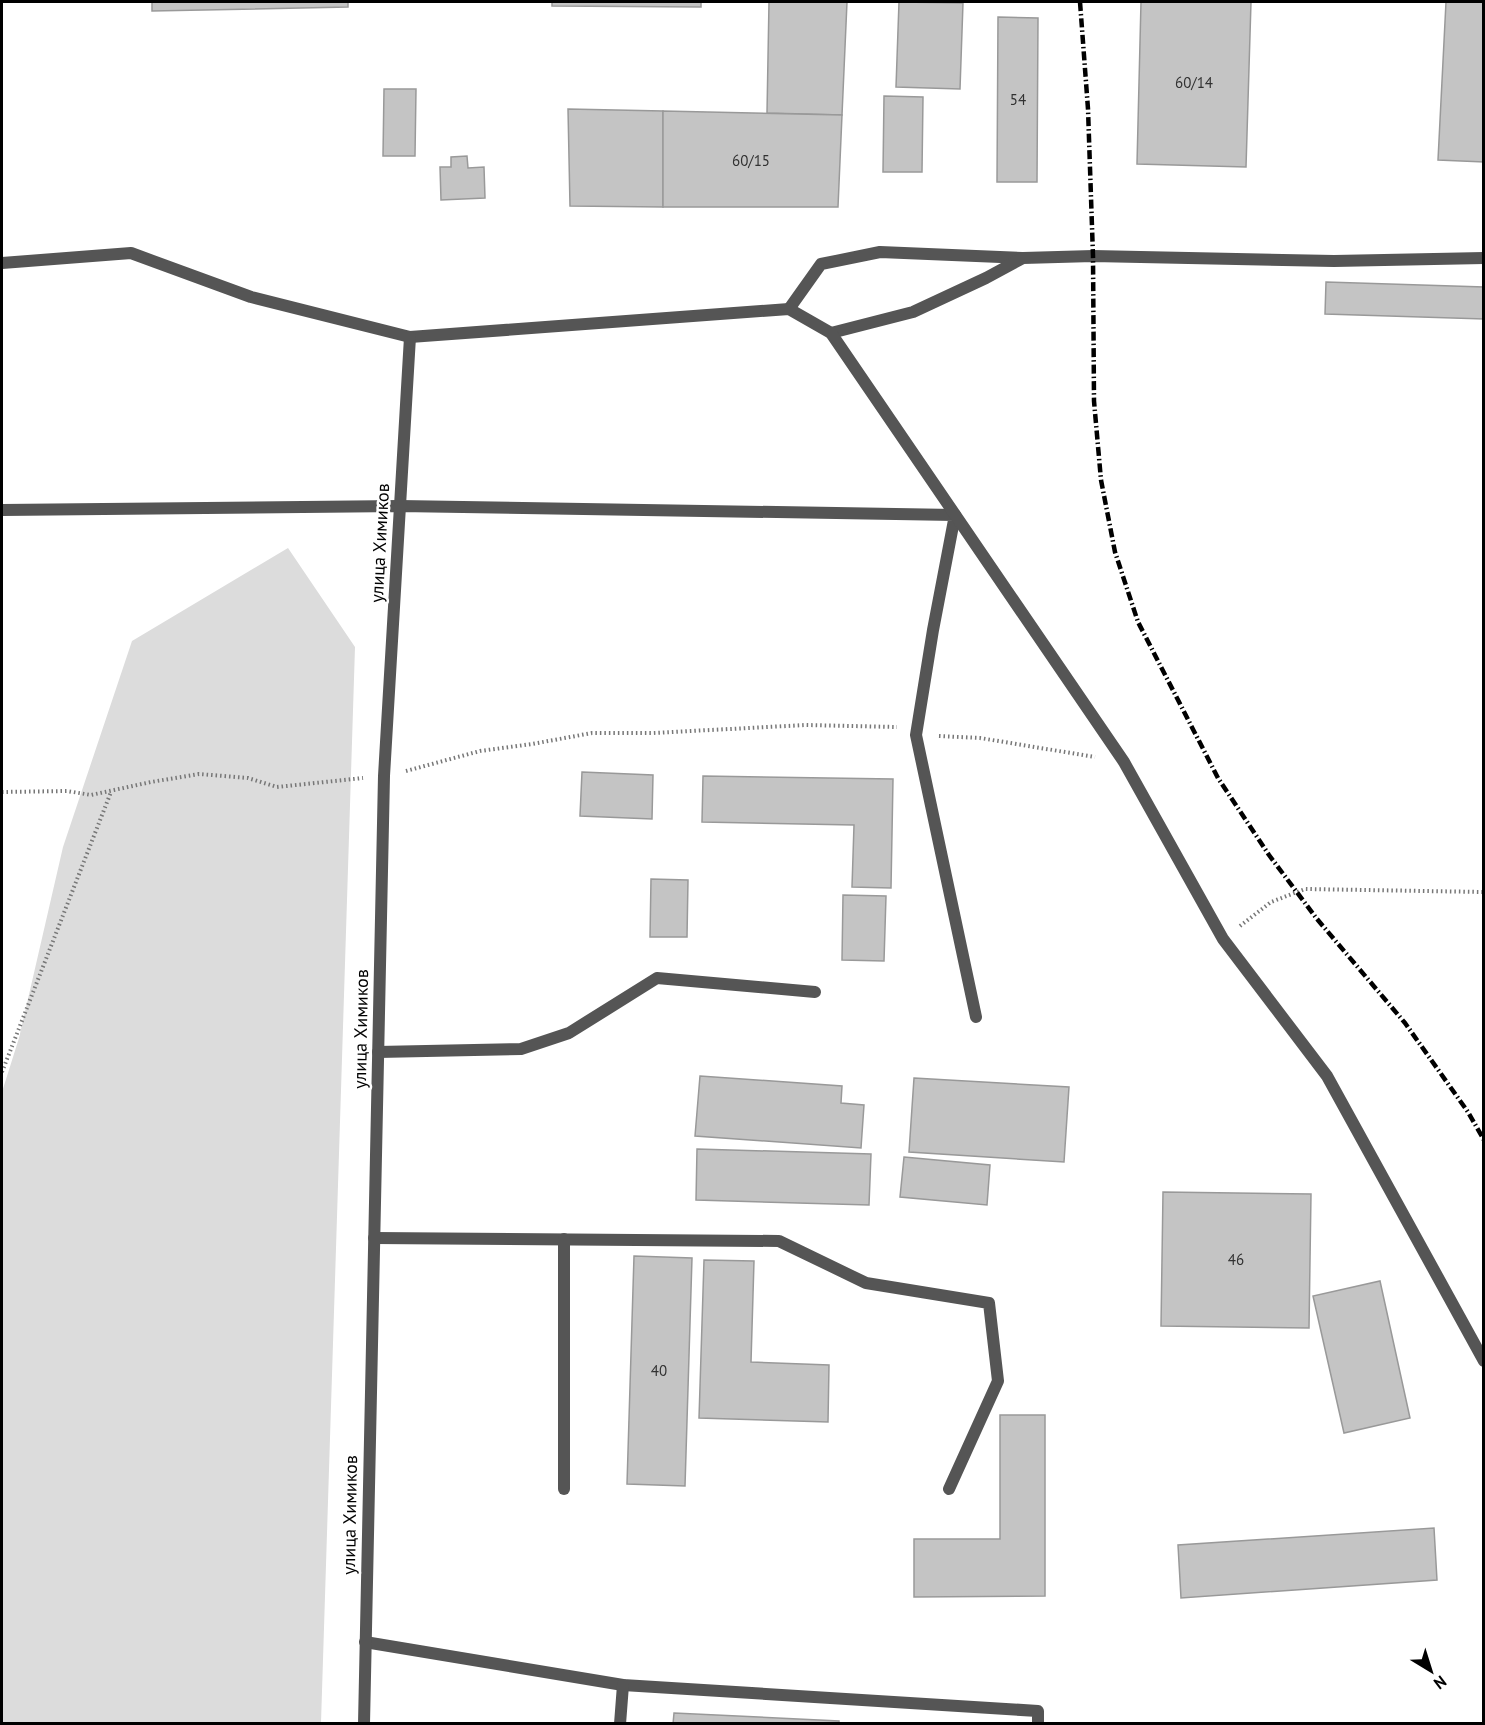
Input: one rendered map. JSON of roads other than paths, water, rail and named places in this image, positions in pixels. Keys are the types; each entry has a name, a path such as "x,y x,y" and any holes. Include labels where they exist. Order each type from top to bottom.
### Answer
{"street":[{"path":"789,309 821,264 880,252 1023,258 1093,256 1334,261 1484,258"},
{"path":"2,263 131,254 251,297 410,337 789,309 831,333 1124,762 1223,939 1327,1076 1484,1361"},
{"path":"831,333 913,312 1023,258"},
{"name":"улица Химиков","path":"364,1724 384,776 410,337"},
{"path":"2,510 400,506 955,515"},
{"path":"955,515 916,735 976,1017"},
{"path":"378,1052 521,1048 569,1033 657,978 815,992"},
{"path":"374,1238 779,1241 866,1283 989,1303 998,1381 949,1489"},
{"path":"564,1239 564,1489"},
{"path":"365,1642 623,1685 1038,1710 1038,1724"},
{"path":"620,1724 623,1685"}],"railway":[{"path":"1080,2 1088,109 1093,256 1094,401 1101,480 1115,552 1138,622 1218,778 1269,855 1317,919 1405,1023 1468,1112 1484,1140"}]}
